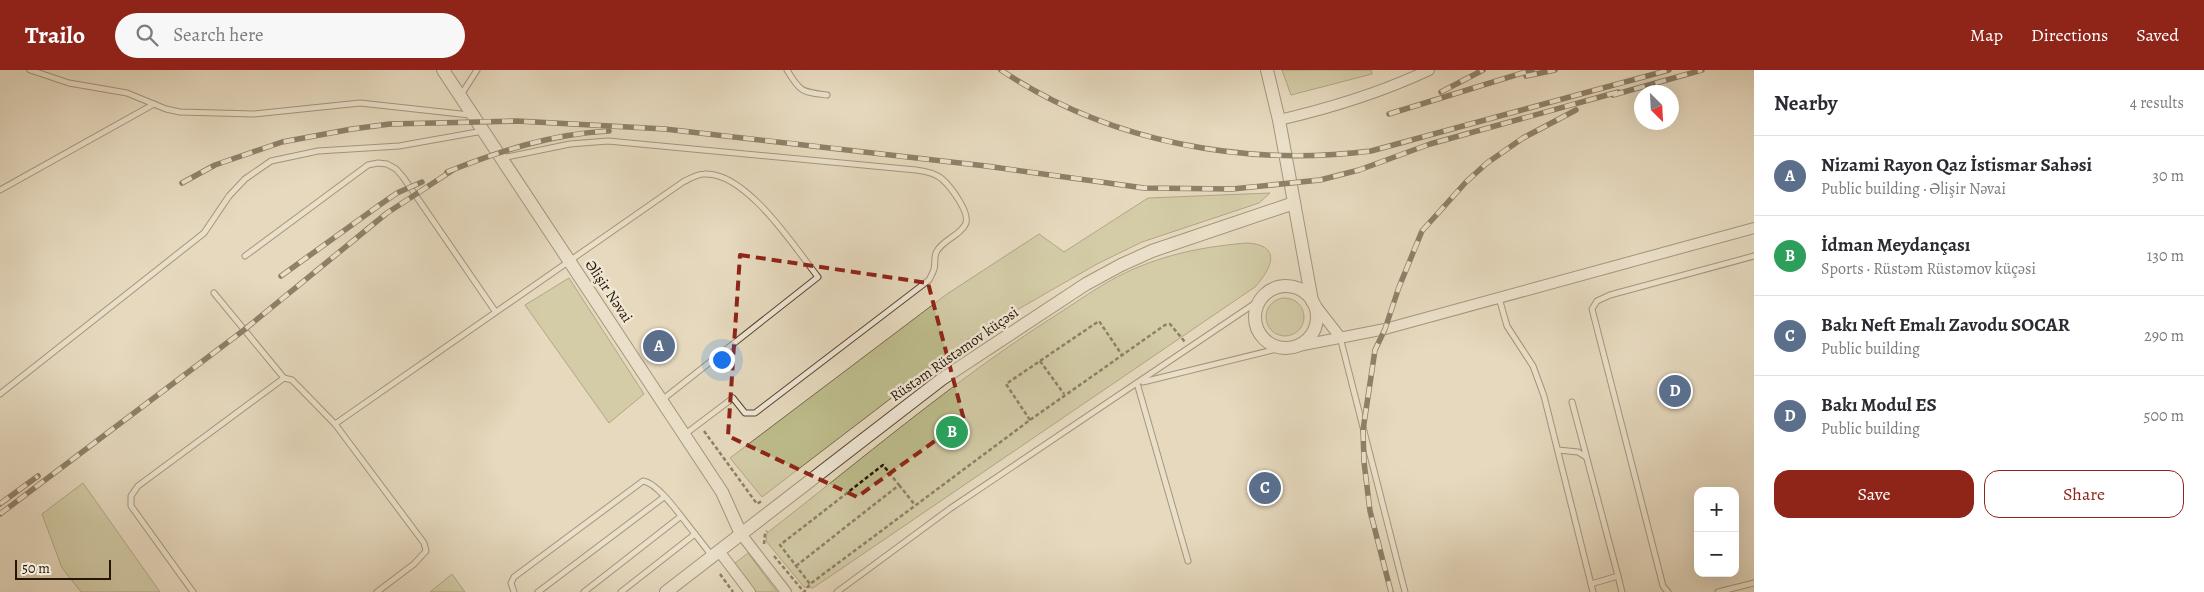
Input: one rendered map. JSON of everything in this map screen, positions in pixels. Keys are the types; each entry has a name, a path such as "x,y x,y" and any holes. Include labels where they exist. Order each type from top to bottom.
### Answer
{"street":[{"name":"Əlişir Nəvai","path":"443,70 722,492 741,534"},
{"path":"1267,70 1279,120 1312,301 1316,312 1316,323 1311,334 1303,342 1287,348"},
{"path":"1279,120 1326,110 1353,101 1403,82 1428,70"},
{"name":"Rüstəm Rüstəmov küçəsi","path":"666,592 942,379 1086,284 1143,255 1294,203"},
{"path":"1340,337 1304,292 1292,287 1280,287 1268,291 1260,300 1255,312 1255,324 1269,344 1287,348 1386,329 1754,228"},
{"path":"741,534 786,592"},
{"path":"715,554 750,592"}],"lane":[{"path":"30,70 69,83 121,91 180,112 254,114 360,103 473,116"},
{"path":"460,96 477,70"},
{"path":"787,70 793,80 805,92 826,95"},
{"path":"0,190 154,104"},
{"path":"0,394 204,233 228,196 245,179 271,161 318,151 399,146 484,131"},
{"path":"501,158 570,144 608,141 916,170 925,171 942,179 965,208 966,225 954,238 937,250 934,260 935,268 929,280 754,413 745,413 734,398 684,435"},
{"path":"245,256 368,165 388,164 396,169 415,193 495,311"},
{"path":"335,424 683,182 705,174 735,183 760,204 818,277 662,400"},
{"path":"1668,592 1663,586 1592,309 1597,301 1610,295 1754,256"},
{"path":"214,293 284,378 292,380 335,424 424,543 426,551 414,564 377,592"},
{"path":"1499,298 1507,326 1533,366 1540,382 1593,592"},
{"path":"837,592 951,508 1260,300"},
{"path":"1340,337 1405,592"},
{"path":"1138,383 1287,348"},
{"path":"193,592 131,506 131,496 138,486 284,378"},
{"path":"1138,383 1188,561"},
{"path":"1572,402 1622,592"},
{"path":"1558,450 1578,452 1586,457"},
{"path":"514,592 511,583 514,577 638,483 648,482 715,554"},
{"path":"538,592 664,497"},
{"path":"584,592 680,517"},
{"path":"621,592 695,534"},
{"path":"1591,584 1618,576"},
{"path":"1718,592 1754,583"}],"path":[{"path":"1030,420 1006,384 1098,321 1122,355"},
{"path":"771,528 765,533 764,544 804,592 810,584 1065,394 1165,326 1170,324 1190,348"},
{"path":"1040,361 1065,394"},
{"path":"699,424 757,504 767,497"},
{"path":"810,584 780,545 883,465 915,505"},
{"path":"796,566 899,485"},
{"path":"720,574 731,591"}],"highlighted area":[{"path":"740,255 928,283 964,420 857,497 728,436"}],"shaded area":[{"path":"1282,70 1371,70 1372,74 1291,95"},
{"path":"1270,193 1259,203 1142,242 1097,264 975,334 762,497 730,458 947,294 1039,234 1064,252 1148,198"},
{"path":"1248,243 1259,245 1266,249 1270,253 1271,259 1266,273 1255,287 813,588 804,587 766,541 767,533 943,394 979,367 1098,288 1127,272 1156,260 1217,246"},
{"path":"569,278 644,394 609,423 525,305"},
{"path":"1285,298 1299,303 1304,317 1299,331 1285,336 1271,331 1266,317 1271,303"},
{"path":"83,483 160,592 81,592 62,568 42,514"},
{"path":"748,553 777,592 756,592 734,564"},
{"path":"452,574 465,592 430,592"}],"railway":[{"path":"1001,70 1042,95 1086,115 1132,131 1178,144 1226,151 1275,155 1323,155 1371,151 1669,70"},
{"path":"1441,92 1483,70"},
{"path":"1389,114 1532,70"},
{"path":"1526,76 1555,70"},
{"path":"1613,95 1702,70"},
{"path":"182,183 215,165 282,142 352,129 390,124 517,121 665,129 986,166 1144,188 1232,189 1320,180 1359,170 1430,144 1618,92"},
{"path":"1391,592 1370,511 1364,462 1363,430 1375,350 1385,329 1399,287 1422,231 1466,182 1487,163 1523,138 1576,110"},
{"path":"447,172 526,145 567,136 609,131"},
{"path":"0,514 244,330 387,213 453,170"},
{"path":"281,276 397,193 422,182"},
{"path":"0,504 38,476"}],"place":[{"name":"Nizami Rayon Qaz İstismar Sahəsi","path":"659,346"},
{"name":"Bakı Modul ES","path":"1675,391"},
{"name":"İdman Meydançası","path":"952,432"},
{"name":"Bakı Neft Emalı Zavodu SOCAR","path":"1265,488"}]}
